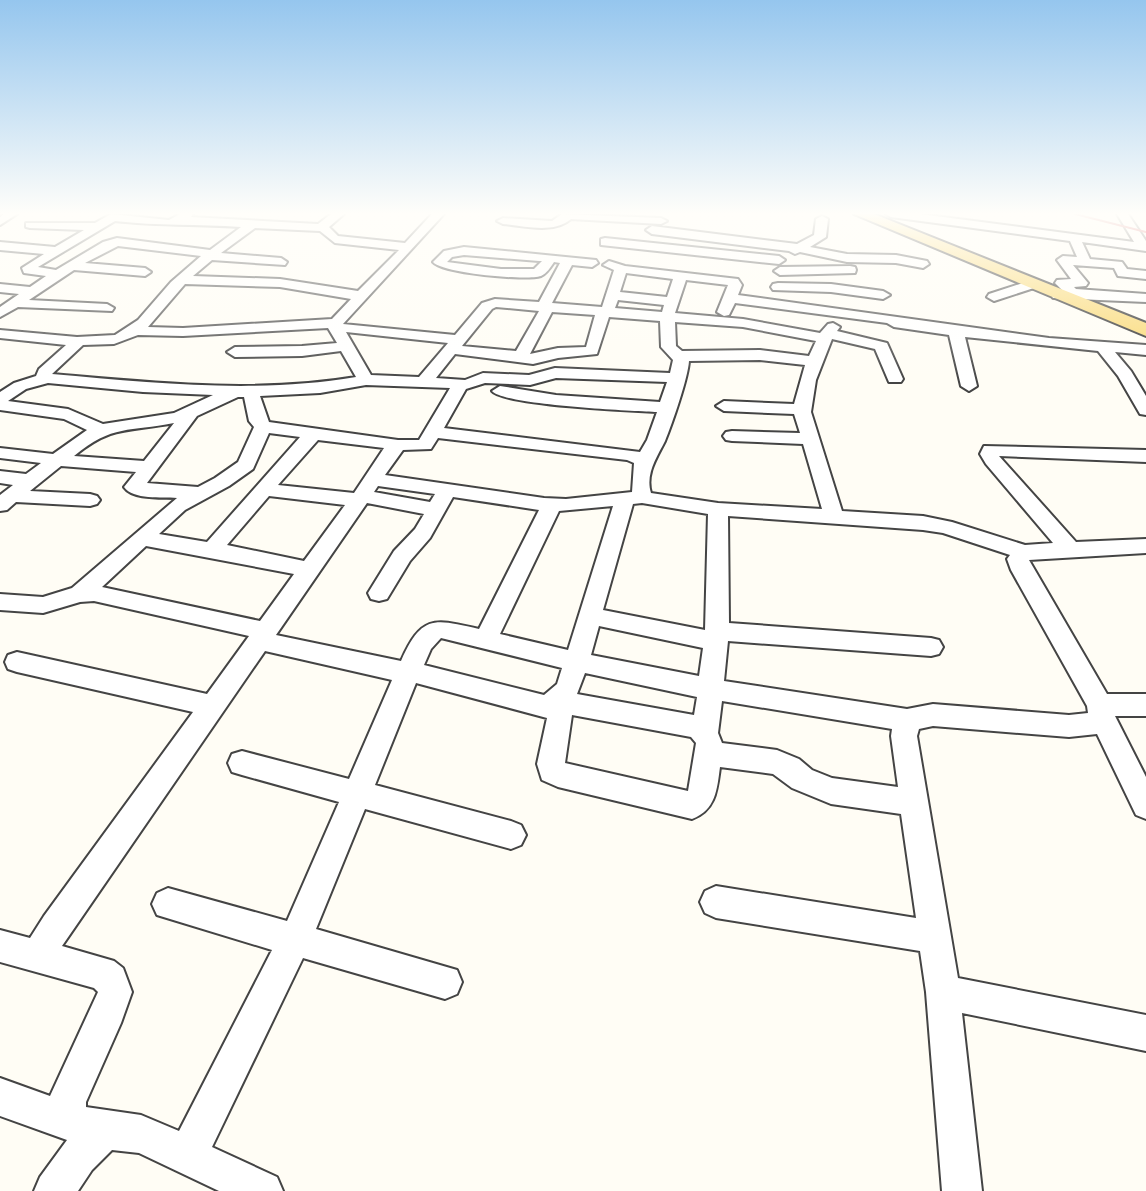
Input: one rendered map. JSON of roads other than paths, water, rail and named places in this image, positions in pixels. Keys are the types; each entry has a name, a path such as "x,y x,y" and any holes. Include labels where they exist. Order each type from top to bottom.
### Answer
{"main road":[{"path":"997,270 1146,330"}],"street":[{"path":"29,270 58,274"},
{"path":"6,307 66,270"},
{"path":"116,270 145,272"},
{"path":"3,337 77,341 120,339 133,331 161,305 194,270"},
{"path":"336,325 358,299 392,270"},
{"path":"484,270 512,273 540,272 543,270"},
{"path":"514,357 522,354 545,307 555,270"},
{"path":"404,324 514,357 533,359 558,353 592,351 621,270"},
{"path":"627,270 735,283 720,321"},
{"path":"778,290 779,270"},
{"path":"833,270 860,272"},
{"path":"1060,295 1071,292 1062,283 1081,283 1070,270"},
{"path":"1121,270 1124,273 1146,275"},
{"path":"495,303 491,296 492,293 512,273"},
{"path":"550,704 564,694 577,662 590,616 634,498 640,488 644,459 656,440 681,363 679,356 669,347 669,310 681,275"},
{"path":"182,280 280,283 358,299"},
{"path":"994,297 1032,284"},
{"path":"0,288 34,291"},
{"path":"732,292 831,288 883,295"},
{"path":"778,290 898,307"},
{"path":"732,292 894,320 894,323 1146,350"},
{"path":"1060,295 1074,293 1146,298"},
{"path":"261,295 306,300 358,299"},
{"path":"613,295 669,310 720,321 759,325 824,342"},
{"path":"425,381 487,306 495,303 605,312 669,310"},
{"path":"6,307 107,308"},
{"path":"336,325 366,380"},
{"path":"133,331 183,332 336,325 458,341"},
{"path":"956,331 969,386"},
{"path":"752,337 824,342 872,342 882,346 895,379"},
{"path":"47,378 43,375 45,372 77,341"},
{"path":"679,356 760,355 824,342"},
{"path":"824,342 802,409 834,517"},
{"path":"235,352 302,351 346,346"},
{"path":"1103,347 1125,374 1146,410"},
{"path":"582,353 582,374"},
{"path":"244,391 263,428 398,445 425,445 464,384 483,378 523,381 548,374 582,374 676,378"},
{"path":"0,399 20,386 47,378 244,391 320,388 366,380 464,384 556,400 666,408"},
{"path":"36,410 70,381"},
{"path":"11,490 100,429 115,424 191,413 224,394 244,391"},
{"path":"0,405 76,416 100,429"},
{"path":"724,406 802,409"},
{"path":"191,413 134,487 201,493"},
{"path":"80,594 178,505 222,482 246,465 263,428"},
{"path":"435,432 614,452 644,459"},
{"path":"220,551 216,546 218,540 312,435"},
{"path":"732,436 810,439"},
{"path":"0,440 64,455 148,467"},
{"path":"46,959 44,947 55,927 214,706 391,451 398,445"},
{"path":"1071,550 993,460 989,454 990,450 1146,456"},
{"path":"0,453 64,455"},
{"path":"264,489 364,492 447,490 552,504 634,498 718,509 924,523 945,527 1024,552 1146,546"},
{"path":"11,490 90,500"},
{"path":"379,593 402,556 423,532 447,490"},
{"path":"364,492 436,510"},
{"path":"486,639 552,504"},
{"path":"550,704 559,712 560,718 551,764 552,771 692,806 699,800 703,790 716,636 718,509"},
{"path":"142,538 220,551 309,570"},
{"path":"1024,552 1018,559 1022,570 1101,711 1146,806"},
{"path":"0,602 43,604 80,594 110,596 396,669 407,675 550,704 687,724 698,727 706,743 777,762 802,779 831,791 914,802"},
{"path":"590,616 716,636 931,647"},
{"path":"188,1154 296,940 407,675 426,636 432,630 449,630 577,662 710,689 907,720 933,715 1069,726 1091,725 1101,711 1146,705"},
{"path":"17,662 214,706"},
{"path":"907,720 904,736 936,937 962,1191"},
{"path":"242,763 511,835"},
{"path":"716,902 936,937"},
{"path":"168,904 445,982"},
{"path":"0,946 102,973 111,980 115,992 109,1011 68,1101 67,1115 91,1127"},
{"path":"943,992 1146,1033"},
{"path":"0,1097 91,1127 141,1134 263,1191"},
{"path":"54,1191 78,1156 91,1127"}]}
